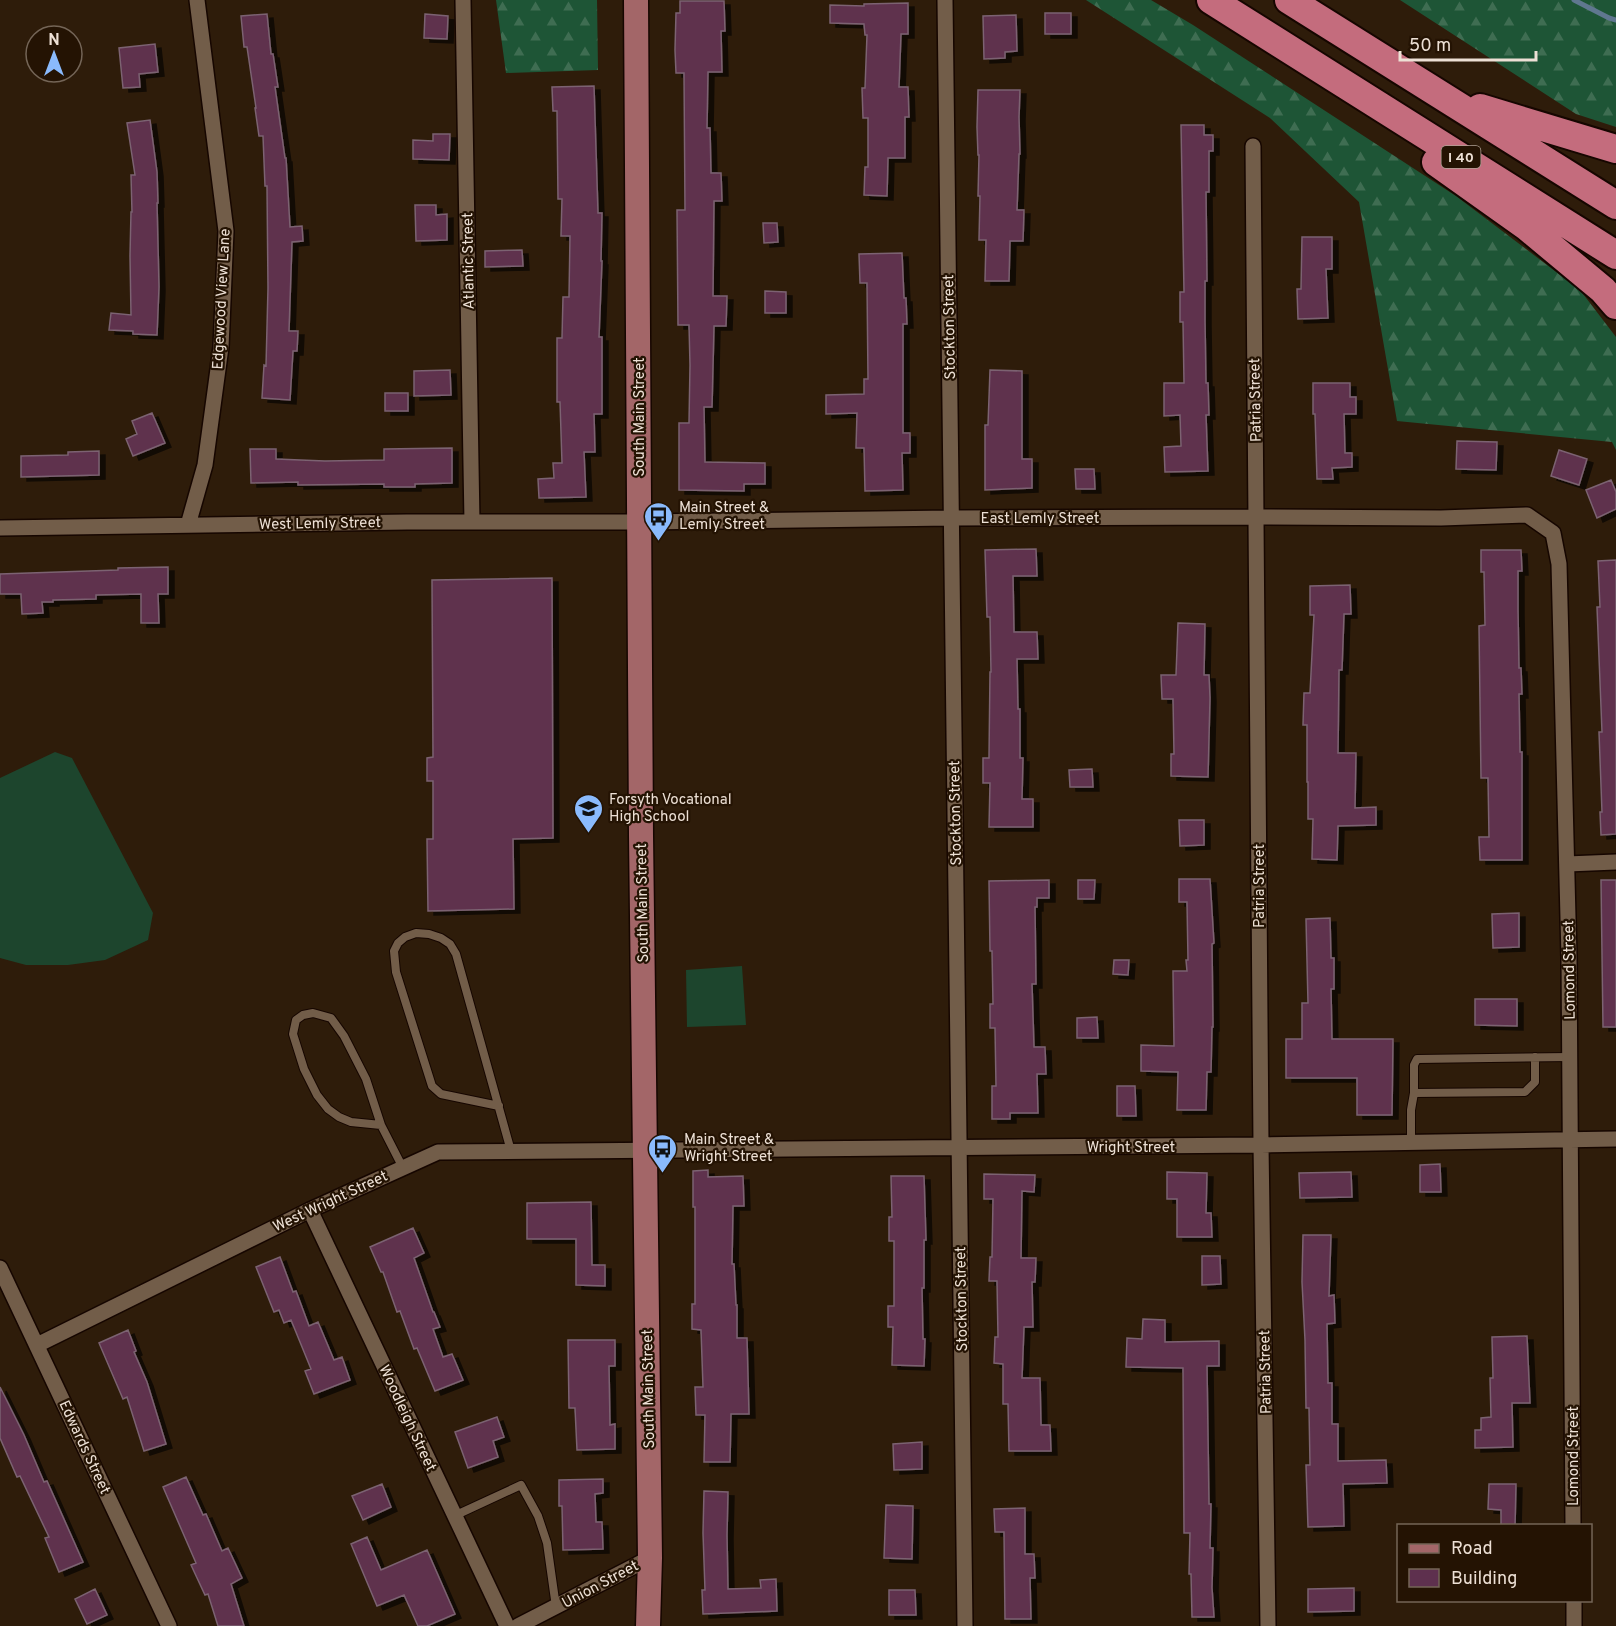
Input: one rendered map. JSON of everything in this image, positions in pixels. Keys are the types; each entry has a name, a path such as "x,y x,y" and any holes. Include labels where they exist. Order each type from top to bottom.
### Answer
{"highway":[{"name":"I 40","path":"1211,0 1616,255"},
{"path":"1288,0 1616,205"},
{"path":"1305,58 1396,134 1526,226 1603,290 1616,305"},
{"path":"1447,98 1616,149"}],"main road":[{"name":"South Main Street","path":"636,0 650,1558 648,1626"}],"street":[{"name":"Edgewood View Lane","path":"188,525 205,465 219,359 226,231 197,0"},
{"name":"Atlantic Street","path":"463,0 472,522"},
{"name":"Stockton Street","path":"945,0 964,1626"},
{"name":"Patria Street","path":"1253,146 1261,1145 1268,1626"},
{"name":"Lomond Street","path":"1441,518 1527,514 1553,533 1559,564 1570,1057 1573,1524"},
{"name":"East Lemly Street","path":"639,522 952,518 1441,518"},
{"name":"West Lemly Street","path":"0,528 407,522 639,522"},
{"path":"1567,864 1616,862"},
{"name":"Wright Street","path":"645,1150 1261,1145 1616,1139"},
{"name":"West Wright Street","path":"37,1345 310,1210 438,1152 645,1150"},
{"name":"Woodleigh Street","path":"310,1210 507,1626"},
{"name":"Edwards Street","path":"0,1268 169,1626"},
{"name":"Union Street","path":"519,1626 650,1558"},
{"path":"1574,1602 1574,1626"}],"lane":[{"path":"499,1106 441,1094 432,1086 396,972 394,951 405,937 416,933 429,934 450,944 456,954 512,1151"},
{"path":"381,1125 351,1122 339,1117 328,1109 316,1095 304,1069 293,1034 296,1020 303,1015 313,1013 331,1018 344,1036 366,1079 381,1125 403,1168"},
{"path":"1414,1092 1525,1092 1535,1082 1535,1057"},
{"path":"1411,1143 1414,1065 1417,1059 1570,1057"},
{"path":"454,1516 521,1485 538,1516 547,1543 556,1607"}],"green space":[{"path":"496,0 597,0 598,70 506,73"},
{"path":"1086,0 1151,0 1456,196 1580,290 1616,337 1616,450 1612,442 1397,421 1359,202 1270,118"},
{"path":"1400,0 1616,0 1616,127 1576,114"},
{"path":"55,752 72,758 153,913 148,940 105,960 68,965 26,965 0,958 0,778"},
{"path":"742,966 746,1025 687,1027 686,970"}],"building":[{"path":"680,1 724,1 725,31 721,31 722,72 708,72 707,128 710,128 711,173 721,173 722,201 714,201 713,296 727,296 726,326 714,326 712,407 704,407 705,462 765,463 765,484 744,484 744,491 679,490 679,423 689,423 690,365 689,325 678,325 677,210 685,210 684,73 676,73 675,50 676,13 680,13"},
{"path":"908,3 908,34 901,34 899,87 908,87 909,117 905,117 905,158 888,158 887,196 864,195 865,167 868,167 868,118 863,118 862,88 865,88 867,35 865,35 864,24 830,23 830,5 864,6 864,4"},
{"path":"1045,13 1071,13 1071,34 1045,34"},
{"path":"267,14 286,158 290,227 302,226 303,241 292,242 289,331 298,331 297,351 293,351 290,400 262,398 264,365 266,366 268,288 267,186 265,186 263,136 259,136 241,16"},
{"path":"425,14 448,16 447,39 424,38"},
{"path":"1016,15 1017,51 1005,52 1005,58 984,59 983,16"},
{"path":"155,44 158,72 139,74 140,87 123,88 119,48"},
{"path":"594,86 598,213 602,213 599,337 602,337 602,414 594,414 595,452 584,452 586,497 539,498 538,479 554,478 553,463 562,463 560,402 557,402 557,338 562,338 563,297 569,297 570,236 561,236 562,199 558,199 557,111 553,111 552,87"},
{"path":"978,90 1020,90 1017,210 1024,210 1023,241 1010,241 1009,281 985,281 986,240 979,240"},
{"path":"150,120 157,172 159,287 157,335 109,330 111,313 131,315 131,175 135,175 127,123"},
{"path":"1181,125 1204,125 1204,135 1213,135 1213,151 1209,151 1209,192 1206,192 1205,321 1209,415 1206,415 1208,471 1165,472 1164,447 1181,446 1180,415 1164,416 1164,383 1184,383 1183,322 1180,322 1180,292 1184,292"},
{"path":"433,134 450,134 449,160 413,159 413,140 433,141"},
{"path":"415,205 436,205 436,215 447,214 447,240 416,241"},
{"path":"763,223 777,223 778,242 764,243"},
{"path":"1302,237 1332,237 1332,269 1326,269 1328,318 1298,319 1297,289 1301,289"},
{"path":"522,250 523,266 485,267 485,251"},
{"path":"902,253 907,324 903,324 903,433 910,433 910,453 902,453 903,490 865,491 864,448 856,448 857,413 826,414 826,395 864,394 864,379 868,379 867,283 860,283 859,254"},
{"path":"765,291 786,292 786,313 765,313"},
{"path":"450,370 451,395 414,396 414,371"},
{"path":"990,370 1022,371 1022,459 1032,459 1032,488 985,490 985,425 988,425"},
{"path":"1313,383 1350,383 1350,397 1356,397 1356,414 1344,414 1345,453 1352,453 1352,467 1332,468 1333,479 1317,479"},
{"path":"385,393 408,393 408,411 385,411"},
{"path":"152,413 165,443 133,456 126,439 137,434 132,421"},
{"path":"1457,441 1497,442 1496,470 1456,469"},
{"path":"452,448 452,483 415,484 415,487 384,487 384,484 251,483 250,449 276,449 276,459 325,461 384,460 384,449"},
{"path":"1559,450 1587,459 1579,485 1551,476"},
{"path":"99,451 99,475 21,477 21,456 68,455 68,452"},
{"path":"1075,469 1094,469 1095,489 1076,489"},
{"path":"1611,480 1616,492 1616,509 1597,518 1586,490"},
{"path":"1036,549 1037,576 1013,576 1014,632 1037,632 1038,659 1017,659 1020,758 1023,758 1022,799 1033,799 1033,827 989,827 990,783 983,783 983,758 989,758 991,672 985,550"},
{"path":"1481,550 1521,550 1522,571 1518,571 1518,610 1522,694 1519,694 1520,752 1522,752 1522,860 1480,860 1479,837 1489,837 1488,778 1481,778 1479,626 1485,625 1484,572 1481,572"},
{"path":"1616,560 1616,834 1601,835 1599,732 1602,732 1597,607 1600,607 1598,561"},
{"path":"168,567 168,594 158,594 159,623 141,623 141,594 96,595 96,599 53,600 53,602 42,602 43,613 22,614 21,594 0,594 0,574"},
{"path":"552,578 553,838 513,839 514,909 428,911 427,839 433,839 433,781 427,781 427,758 433,757 432,580"},
{"path":"1350,585 1351,614 1344,614 1342,670 1339,670 1338,753 1356,753 1355,808 1376,807 1376,825 1338,826 1337,860 1312,859 1313,819 1308,819 1307,725 1303,725 1304,693 1310,693 1314,615 1310,615 1310,586"},
{"path":"1178,623 1205,624 1204,675 1209,675 1210,698 1208,777 1171,776 1171,754 1174,754 1173,699 1162,699 1161,675 1176,675"},
{"path":"1092,769 1093,787 1070,787 1069,770"},
{"path":"1179,820 1204,820 1204,845 1180,846"},
{"path":"1179,879 1210,879 1214,943 1212,944 1213,1027 1211,1072 1207,1072 1206,1110 1177,1110 1178,1072 1141,1071 1141,1045 1174,1046 1173,971 1187,971 1186,960 1188,960 1187,902 1179,902"},
{"path":"1049,880 1049,898 1037,898 1037,907 1035,907 1036,984 1032,984 1034,1047 1045,1047 1046,1074 1037,1074 1038,1113 1010,1113 1010,1119 992,1119 992,1086 996,1086 995,1028 990,1028 990,1004 993,1004 989,881"},
{"path":"1078,880 1095,880 1094,899 1078,899"},
{"path":"1601,880 1616,880 1616,1027 1603,1027"},
{"path":"1519,913 1519,947 1493,948 1492,914"},
{"path":"1330,918 1331,958 1334,958 1334,989 1331,989 1332,1039 1393,1039 1392,1115 1357,1115 1357,1078 1286,1078 1286,1039 1302,1039 1302,1003 1308,1003 1306,919"},
{"path":"1114,960 1129,960 1128,975 1113,974"},
{"path":"1475,999 1517,999 1517,1026 1475,1025"},
{"path":"1097,1017 1098,1038 1077,1038 1077,1018"},
{"path":"1117,1086 1135,1086 1136,1116 1117,1116"},
{"path":"1440,1164 1441,1192 1420,1192 1420,1165"},
{"path":"708,1170 708,1177 743,1176 744,1206 733,1206 732,1264 734,1264 737,1305 737,1338 747,1338 749,1414 731,1414 730,1462 704,1462 705,1415 696,1415 695,1387 703,1387 701,1330 692,1329 692,1304 695,1304 693,1171"},
{"path":"1167,1172 1207,1173 1206,1213 1211,1213 1212,1237 1177,1237 1177,1199 1167,1199"},
{"path":"1351,1172 1352,1197 1300,1198 1299,1173"},
{"path":"984,1174 1035,1175 1034,1192 1022,1191 1021,1258 1036,1258 1035,1282 1032,1282 1033,1327 1024,1327 1022,1378 1040,1378 1041,1425 1050,1425 1051,1451 1009,1451 1008,1404 1003,1404 1003,1364 994,1363 995,1337 998,1337 997,1281 989,1281 990,1257 992,1257 993,1199 984,1199"},
{"path":"891,1176 924,1176 926,1240 924,1240 924,1288 922,1288 924,1366 892,1365 893,1327 888,1327 888,1306 894,1306 894,1241 889,1241 889,1217 892,1217"},
{"path":"591,1202 592,1265 605,1265 605,1286 576,1285 576,1239 527,1239 527,1203"},
{"path":"413,1228 424,1253 414,1258 440,1327 433,1329 443,1357 452,1354 463,1380 435,1391 417,1348 414,1349 400,1311 397,1312 383,1272 370,1247"},
{"path":"1303,1235 1331,1235 1329,1296 1334,1295 1335,1323 1327,1324 1328,1383 1332,1383 1332,1424 1338,1424 1338,1461 1386,1460 1387,1483 1343,1484 1344,1526 1308,1527 1306,1465 1310,1465 1302,1282"},
{"path":"1202,1256 1220,1256 1221,1284 1202,1285"},
{"path":"280,1257 309,1326 318,1322 334,1360 342,1357 350,1380 314,1394 305,1371 311,1369 291,1320 284,1323 279,1310 274,1312 256,1267"},
{"path":"1143,1319 1165,1320 1165,1342 1219,1341 1219,1366 1207,1366 1210,1548 1213,1548 1214,1617 1192,1617 1191,1574 1189,1574 1190,1533 1184,1533 1183,1368 1126,1367 1127,1338 1142,1339"},
{"path":"128,1330 166,1444 144,1451 127,1397 123,1399 99,1343"},
{"path":"1527,1336 1530,1403 1512,1403 1513,1447 1475,1448 1475,1430 1481,1430 1481,1418 1491,1417 1492,1337"},
{"path":"568,1340 615,1340 615,1366 609,1366 610,1425 615,1424 615,1449 577,1450 575,1408 569,1408"},
{"path":"0,1387 44,1482 47,1481 83,1562 59,1572 45,1538 49,1537 20,1476 17,1477 0,1438"},
{"path":"497,1417 504,1437 493,1441 498,1457 468,1468 455,1432"},
{"path":"922,1442 922,1469 894,1470 893,1444"},
{"path":"186,1477 222,1551 228,1548 242,1578 231,1584 244,1626 218,1626 208,1594 205,1595 191,1565 196,1563 163,1487"},
{"path":"603,1479 603,1493 595,1494 596,1522 602,1522 603,1549 563,1550 559,1480"},
{"path":"382,1484 391,1507 363,1520 352,1496"},
{"path":"1489,1484 1516,1484 1515,1524 1501,1524 1501,1510 1488,1509"},
{"path":"704,1491 728,1492 728,1589 761,1588 760,1580 776,1579 777,1611 703,1614 702,1590 705,1590"},
{"path":"886,1505 913,1506 912,1559 884,1558"},
{"path":"1025,1508 1025,1554 1034,1554 1035,1578 1030,1578 1031,1619 1005,1619 1004,1532 995,1532 994,1509"},
{"path":"367,1537 381,1570 427,1550 455,1614 427,1626 418,1626 404,1595 377,1606 351,1544"},
{"path":"1354,1588 1354,1611 1308,1612 1308,1589"},
{"path":"95,1589 107,1615 87,1624 75,1599"},
{"path":"889,1590 915,1590 916,1615 889,1615"}],"waterway":[{"path":"1574,0 1616,20"}],"place":[{"name":"Main Street & Lemly Street","path":"658,542"},
{"name":"Forsyth Vocational High School","path":"588,834"},
{"name":"Main Street & Wright Street","path":"663,1174"}]}
